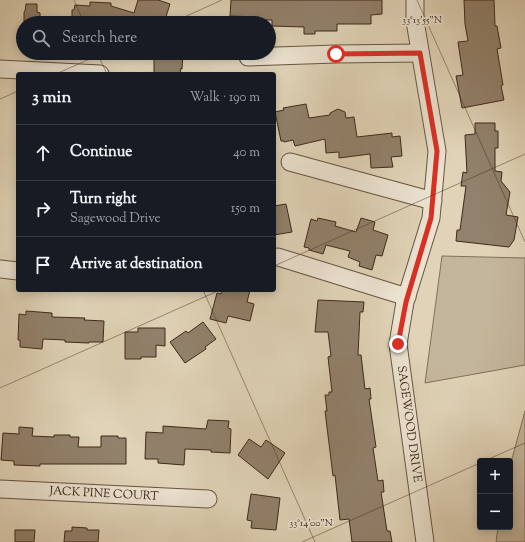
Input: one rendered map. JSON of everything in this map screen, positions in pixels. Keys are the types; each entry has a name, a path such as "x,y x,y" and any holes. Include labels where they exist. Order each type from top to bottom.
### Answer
{"street":[{"name":"SAGEWOOD DRIVE","path":"415,0 415,21 437,151 431,218 407,297 398,344 426,542"},
{"path":"276,56 420,53"},
{"path":"0,69 60,72"},
{"path":"290,162 433,201"},
{"path":"278,257 407,297"},
{"path":"0,269 16,271"},
{"name":"JACK PINE COURT","path":"0,489 208,499"}],"shaded area":[{"path":"442,256 525,258 525,365 425,383"},
{"path":"525,411 525,542 496,542 498,530 513,530 512,458"}],"building":[{"path":"138,0 158,0 170,4 166,16 72,16 72,10 74,10 75,5 90,6 90,2 111,3 111,6 134,13"},
{"path":"231,0 382,0 382,14 371,15 371,24 337,24 337,31 315,31 315,34 304,34 304,27 276,26 276,16 230,16"},
{"path":"464,0 494,0 495,26 497,26 501,48 497,49 504,100 462,108 456,76 463,75 458,42 468,41 465,24"},
{"path":"26,4 37,4 37,12 40,13 40,16 24,16"},
{"path":"154,60 183,60 180,72 154,72"},
{"path":"306,104 309,118 330,115 330,113 338,109 345,112 346,118 354,117 357,137 392,133 392,137 400,136 402,156 391,157 393,167 371,168 370,154 339,158 339,152 326,153 325,139 295,146 293,140 284,142 281,141 276,112 284,110 283,108"},
{"path":"475,123 495,123 495,131 498,131 498,148 495,148 495,171 502,172 501,181 510,192 506,215 518,217 514,240 509,247 456,241 457,230 460,230 466,186 461,186 463,172 467,173 465,135 475,134"},
{"path":"286,204 292,232 276,235 276,206"},
{"path":"318,218 336,222 335,226 356,232 361,218 375,222 373,230 388,235 382,256 376,255 372,270 359,266 360,262 348,257 350,251 326,245 323,254 304,247 311,219 317,221"},
{"path":"222,292 250,292 247,302 254,304 250,321 228,316 226,323 210,319 217,293 221,294"},
{"path":"318,300 364,302 363,312 360,312 358,355 361,355 365,389 370,388 371,399 369,399 376,447 373,448 378,481 383,480 384,492 381,492 387,531 390,531 392,542 352,542 349,519 340,520 325,411 327,411 325,395 329,395 329,392 332,392 328,357 331,356 328,332 315,332"},
{"path":"26,311 52,313 52,317 85,318 84,320 104,321 103,342 65,342 65,340 43,339 42,349 20,347 20,340 18,340 19,314 26,315"},
{"path":"203,322 216,339 205,347 206,349 185,363 170,342 186,331 188,333"},
{"path":"138,328 165,328 165,346 156,345 156,357 125,359 125,332 138,332"},
{"path":"208,420 229,421 228,428 231,429 230,453 211,452 211,450 185,449 184,465 158,463 158,459 145,459 146,432 163,433 163,426 206,429"},
{"path":"19,427 33,428 32,436 54,437 54,435 70,435 70,437 79,437 78,447 101,447 101,436 118,436 118,438 126,438 126,464 40,464 40,466 14,465 14,461 1,460 3,433 19,434"},
{"path":"249,439 261,447 266,440 285,453 268,479 238,455"},
{"path":"251,494 280,498 276,530 251,528 252,521 247,520"},
{"path":"72,527 87,528 87,530 99,530 98,542 64,542 65,531 72,531"},
{"path":"15,530 35,530 34,542 15,542"}],"route":[{"path":"336,54 420,53 437,151 431,218 406,302 398,344"}]}
